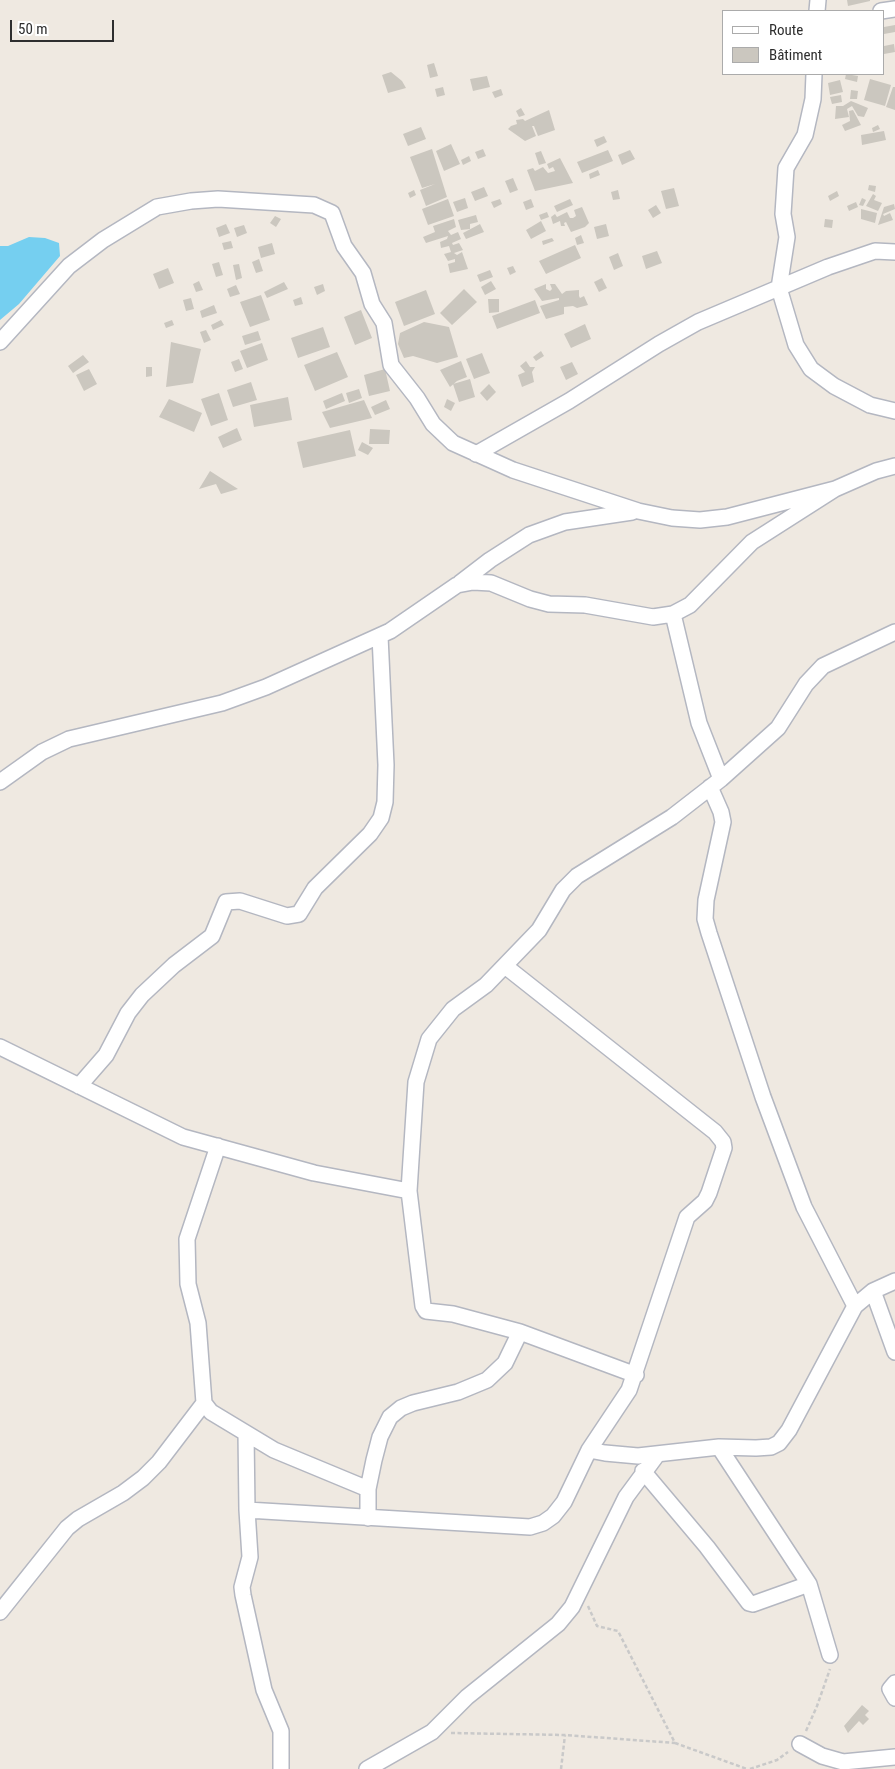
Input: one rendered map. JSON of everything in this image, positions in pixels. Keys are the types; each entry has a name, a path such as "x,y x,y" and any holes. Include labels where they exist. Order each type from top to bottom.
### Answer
{"street":[{"path":"814,75 813,100 805,135 786,168 783,214 787,237 779,288 796,345 812,369 834,386 870,405 895,411"},
{"path":"0,342 68,266 102,240 157,207 218,199 314,205 332,214 344,246 363,273 372,304 384,323 391,365 442,434 476,454 514,470 638,511 672,518 700,520 727,517 835,489"},
{"path":"476,454 569,402 659,344 698,322 828,267 875,251 895,252"},
{"path":"457,585 473,582 490,583 549,604 585,605 653,617 672,614 690,605 752,542 835,489 876,471 895,466"},
{"path":"0,782 42,752 69,739 222,703 266,687 380,636 407,621 490,560 530,535 565,522 638,511"},
{"path":"672,614 699,724 716,783 723,822 706,900 706,918 709,933 763,1097 804,1206 855,1306"},
{"path":"636,1375 520,1332 454,1314 426,1311 423,1306 409,1191 416,1082 429,1039 453,1009 486,985 539,930 563,890 577,876 672,817 716,783 778,728 806,684 823,666 895,632"},
{"path":"79,1086 106,1055 128,1013 142,995 174,965 212,936 226,902 240,901 287,916 299,914 315,888 356,848 381,818 385,802 386,765 380,636"},
{"path":"247,1510 530,1526 543,1523 553,1516 564,1502 590,1450 629,1390 636,1375 646,1335 664,1289 687,1217 705,1201 709,1194 724,1148 723,1142 715,1132 505,966"},
{"path":"0,1047 183,1137 336,1178 409,1191"},
{"path":"218,1146 187,1239 188,1284 198,1323 204,1403 211,1412 289,1457 368,1489"},
{"path":"590,1450 619,1455 657,1455 719,1447 771,1447 785,1438 855,1306 873,1291 895,1281"},
{"path":"873,1291 895,1352"},
{"path":"368,1518 368,1489 380,1437 390,1417 401,1408 413,1403 458,1392 487,1380 505,1363 520,1332"},
{"path":"0,1612 67,1528 78,1519 123,1493 143,1478 159,1462 204,1403"},
{"path":"246,1433 250,1557 242,1587 264,1690 281,1731 281,1769"},
{"path":"719,1447 809,1584 830,1655"},
{"path":"367,1769 432,1732 467,1697 558,1624 572,1607 626,1497 643,1471 657,1455"},
{"path":"643,1471 707,1547 749,1604 809,1584"},
{"path":"895,1682 890,1689 895,1698"},
{"path":"800,1744 822,1756 843,1762 895,1757"}],"path":[{"path":"581,1588 597,1626 618,1631 675,1743"},
{"path":"432,1732 564,1735 675,1743 749,1769 777,1760 800,1744 820,1698 830,1666 830,1655"},
{"path":"561,1769 564,1735"}],"water":[{"path":"29,237 45,238 59,243 60,256 19,304 0,320 0,246 8,246"}],"building":[{"path":"847,0 870,0 870,1 848,6"},
{"path":"895,25 895,32 885,34 885,27"},
{"path":"894,44 895,52 885,54 885,46"},
{"path":"434,63 438,76 430,78 427,65"},
{"path":"391,72 402,81 406,88 388,93 382,75"},
{"path":"846,75 858,76 857,82 845,79"},
{"path":"487,76 490,87 473,91 470,79"},
{"path":"870,79 891,85 885,106 864,100"},
{"path":"840,80 843,92 830,95 828,83"},
{"path":"443,87 445,95 437,97 435,89"},
{"path":"893,87 895,87 895,110 886,107"},
{"path":"501,89 503,95 495,98 492,92"},
{"path":"851,90 858,91 857,99 850,99"},
{"path":"841,95 842,102 832,104 830,97"},
{"path":"851,101 868,108 864,117 858,116 852,106 847,109 849,117 835,119 836,106 843,106"},
{"path":"521,108 525,115 519,117 516,111"},
{"path":"549,110 555,130 538,136 534,126 532,126 536,136 525,141 508,129 517,124 516,120 523,119 525,121"},
{"path":"853,110 861,125 845,131 842,125 850,121 849,111"},
{"path":"878,125 880,129 873,132 872,128"},
{"path":"421,127 426,139 408,146 403,134"},
{"path":"884,131 886,140 862,145 861,135"},
{"path":"604,136 607,142 597,147 594,140"},
{"path":"451,144 460,164 444,171 436,151"},
{"path":"432,149 447,197 426,206 420,190 435,184 422,188 410,157"},
{"path":"483,149 486,156 478,159 475,152"},
{"path":"608,150 613,161 582,173 577,162"},
{"path":"630,150 635,159 622,165 618,155"},
{"path":"541,151 546,163 539,165 535,153"},
{"path":"469,156 471,161 463,165 461,160"},
{"path":"560,158 573,183 535,191 527,170 533,168 535,171 543,167 548,173 555,171 553,167 549,169 547,164"},
{"path":"598,170 600,175 590,179 589,174"},
{"path":"513,178 518,190 510,193 505,181"},
{"path":"869,185 876,186 875,192 868,190"},
{"path":"484,187 488,196 475,201 471,192"},
{"path":"674,188 679,206 666,209 661,191"},
{"path":"414,190 416,195 410,198 408,193"},
{"path":"618,190 620,199 613,200 611,192"},
{"path":"837,191 839,196 830,201 828,196"},
{"path":"873,194 876,196 874,200 882,203 878,211 866,206"},
{"path":"465,198 468,208 457,212 453,202"},
{"path":"862,198 866,200 863,206 859,205"},
{"path":"448,199 454,216 428,225 422,209"},
{"path":"500,199 502,204 494,208 491,202"},
{"path":"531,199 534,207 526,210 523,202"},
{"path":"570,199 573,205 557,212 554,206"},
{"path":"856,202 858,207 849,211 847,206"},
{"path":"894,204 895,209 883,214 884,216 890,213 893,220 878,225 884,207"},
{"path":"656,205 661,213 653,218 648,210"},
{"path":"582,207 589,223 585,227 571,232 566,222 564,223 565,226 561,226 560,221 553,224 551,217 555,214 557,217 567,212 570,218 573,218 576,216 574,210"},
{"path":"861,209 877,213 875,223 861,219"},
{"path":"547,212 549,217 541,220 539,215"},
{"path":"476,215 478,222 470,224 470,229 461,230 458,220"},
{"path":"275,216 281,219 276,227 270,223"},
{"path":"454,219 456,227 448,231 451,235 458,232 461,239 452,243 453,245 459,243 463,250 454,253 457,255 462,252 468,269 450,273 448,264 455,262 455,259 448,261 444,254 451,252 449,246 441,248 440,242 447,239 448,236 426,243 423,237 435,232 433,226"},
{"path":"825,219 833,220 832,228 824,227"},
{"path":"541,221 546,231 531,239 526,230"},
{"path":"226,224 230,233 219,237 216,228"},
{"path":"480,224 484,232 466,239 463,233"},
{"path":"606,224 609,236 597,239 594,227"},
{"path":"244,225 247,233 237,237 234,228"},
{"path":"581,235 584,243 577,245 575,238"},
{"path":"552,238 554,241 543,245 542,241"},
{"path":"231,241 233,248 224,250 222,243"},
{"path":"272,243 275,254 261,258 258,247"},
{"path":"575,245 581,258 546,274 539,261"},
{"path":"657,251 662,263 646,269 642,256"},
{"path":"618,253 623,266 614,270 609,257"},
{"path":"259,259 263,271 256,273 252,262"},
{"path":"219,262 223,275 216,277 212,264"},
{"path":"239,264 242,278 236,280 233,265"},
{"path":"513,266 516,272 510,275 507,268"},
{"path":"168,268 174,283 159,289 153,274"},
{"path":"490,270 493,277 480,282 477,275"},
{"path":"602,278 607,288 599,292 594,282"},
{"path":"199,281 203,290 196,292 193,284"},
{"path":"491,281 496,289 485,295 481,287"},
{"path":"284,282 288,289 267,298 264,292"},
{"path":"323,284 325,291 317,295 314,287"},
{"path":"546,284 546,289 550,291 552,289 550,284 555,284 562,294 566,291 579,290 580,298 584,296 588,305 577,308 573,306 564,307 564,314 546,319 540,306 559,300 559,298 542,301 534,289"},
{"path":"236,285 240,294 230,297 227,289"},
{"path":"464,289 477,302 452,325 440,313"},
{"path":"426,290 435,314 404,326 395,302"},
{"path":"261,295 270,320 250,327 240,302"},
{"path":"301,297 303,304 295,306 293,300"},
{"path":"191,298 194,309 186,311 183,300"},
{"path":"488,299 499,299 499,312 489,313"},
{"path":"535,300 540,313 497,329 492,316"},
{"path":"214,305 217,313 202,318 200,311"},
{"path":"361,310 372,338 355,345 344,317"},
{"path":"172,320 174,325 166,328 164,323"},
{"path":"221,320 224,325 213,330 211,325"},
{"path":"424,322 449,327 458,357 437,363 413,356 404,358 398,344 400,333"},
{"path":"585,324 591,339 571,348 564,334"},
{"path":"323,327 330,347 298,358 291,338"},
{"path":"206,330 211,340 204,343 200,332"},
{"path":"258,331 261,340 245,345 242,336"},
{"path":"171,342 201,349 193,383 166,387"},
{"path":"262,343 268,360 247,368 240,351"},
{"path":"541,351 544,356 536,361 533,357"},
{"path":"337,352 348,377 315,391 304,365"},
{"path":"482,353 490,373 474,379 466,359"},
{"path":"83,355 89,362 73,373 68,366"},
{"path":"239,359 243,369 235,372 231,362"},
{"path":"461,361 467,377 457,381 450,387 440,370"},
{"path":"526,361 530,367 535,367 532,372 534,382 522,387 518,375 525,372 520,366"},
{"path":"572,362 578,374 566,380 560,367"},
{"path":"146,367 152,367 152,376 146,377"},
{"path":"89,369 97,384 84,391 76,375"},
{"path":"385,369 390,391 369,396 364,375"},
{"path":"470,379 475,397 459,402 453,384"},
{"path":"251,382 257,400 233,407 227,390"},
{"path":"489,384 496,392 487,401 480,393"},
{"path":"359,389 362,398 349,403 346,393"},
{"path":"219,393 228,420 211,426 201,399"},
{"path":"342,393 345,401 326,409 323,401"},
{"path":"288,397 292,420 254,427 250,405"},
{"path":"169,399 202,413 194,432 159,417"},
{"path":"447,399 455,403 451,411 444,407"},
{"path":"364,400 372,418 330,428 322,412"},
{"path":"386,400 390,409 375,415 371,407"},
{"path":"237,428 242,440 223,448 218,437"},
{"path":"370,429 390,430 389,444 369,444"},
{"path":"350,430 356,456 303,468 297,442"},
{"path":"362,442 373,448 368,455 358,450"},
{"path":"210,471 238,489 221,494 216,484 199,489"},
{"path":"862,1705 869,1711 865,1715 869,1719 863,1725 859,1721 848,1733 844,1726"}]}
